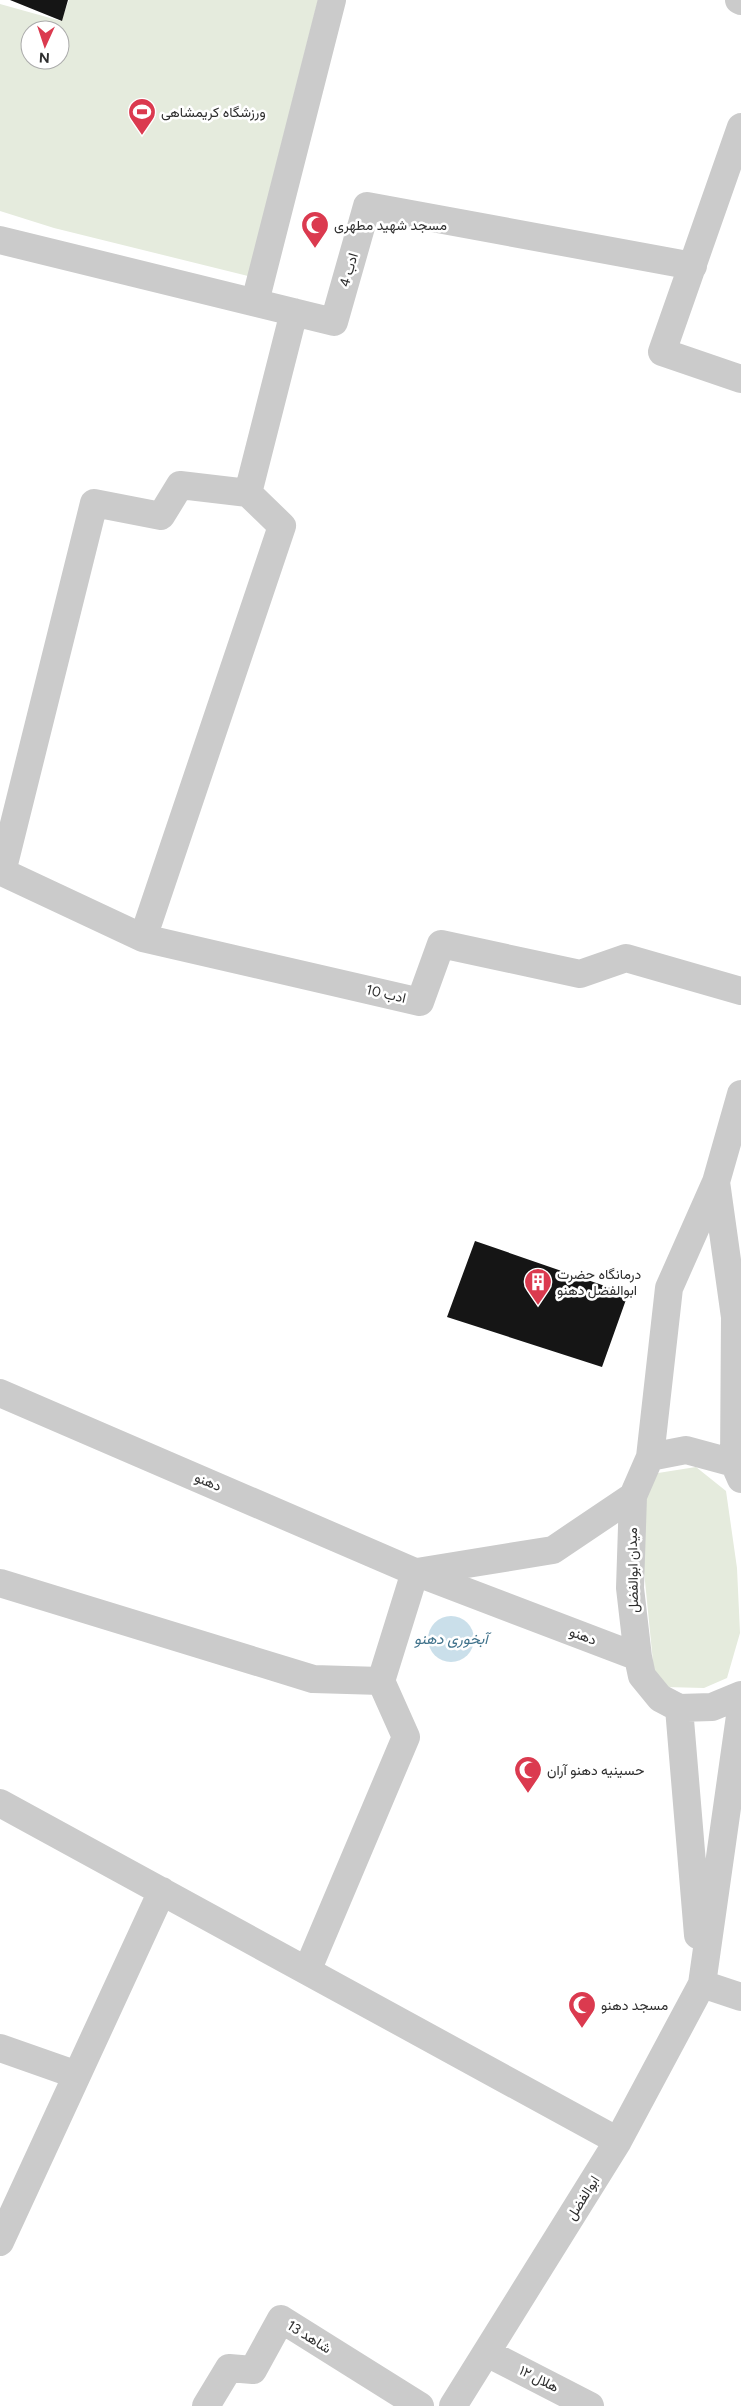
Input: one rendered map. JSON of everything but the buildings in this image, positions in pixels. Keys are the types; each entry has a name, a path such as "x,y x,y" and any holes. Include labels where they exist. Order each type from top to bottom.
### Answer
{"street":[{"path":"255,302 332,0"},
{"path":"741,128 662,352 741,379"},
{"name":"ادب 4","path":"0,240 334,322 367,206 692,266"},
{"path":"248,493 294,312"},
{"path":"1,871 94,503 161,516 180,485 248,493 282,526 143,938"},
{"name":"ادب 10","path":"1,871 143,938 420,1002 442,944 580,974 626,958 741,991"},
{"path":"650,1457 686,1450 738,1471 734,1271 716,1182 741,1094"},
{"name":"میدان ابوالفضل","path":"680,1708 660,1698 642,1676 630,1588 633,1496 650,1457 668,1288 716,1182"},
{"name":"دهنو","path":"0,1393 415,1572 638,1657"},
{"path":"307,1970 406,1737 381,1680 415,1572 553,1550 633,1496"},
{"path":"0,1583 313,1679 381,1680"},
{"path":"702,1984 680,1708 712,1707 741,1695"},
{"path":"702,1984 741,1709"},
{"path":"0,1802 618,2141"},
{"path":"0,2242 162,1891"},
{"path":"702,1984 741,1997"},
{"name":"ابوالفضل","path":"453,2406 618,2141 702,1984"},
{"path":"0,2048 77,2076"},
{"name":"شاهد 13","path":"206,2406 229,2368 253,2370 281,2319 420,2406"},
{"name":"هلال ۱۲","path":"487,2353 590,2406"}],"shaded area":[{"name":"ورزشگاه کریمشاهی","path":"69,0 318,0 248,276 54,228 0,211 0,4 57,20 20,20 20,70 70,70 70,20 61,20"},
{"path":"696,1467 726,1491 737,1568 740,1633 727,1678 704,1688 665,1687 654,1672 641,1541 641,1496 658,1473"}],"water":[{"name":"آبخوری دهنو","path":"446,1616 456,1616 470,1626 474,1639 470,1652 464,1658 456,1662 446,1662 432,1652 428,1644 428,1634 438,1620"}],"place":[{"name":"ورزشگاه کریمشاهی","path":"142,136"},
{"name":"مسجد شهید مطهری","path":"315,249"},
{"name":"درمانگاه حضرت ابوالفضل دهنو","path":"538,1306"},
{"name":"حسینیه دهنو آران","path":"528,1794"},
{"name":"مسجد دهنو","path":"582,2029"}]}
